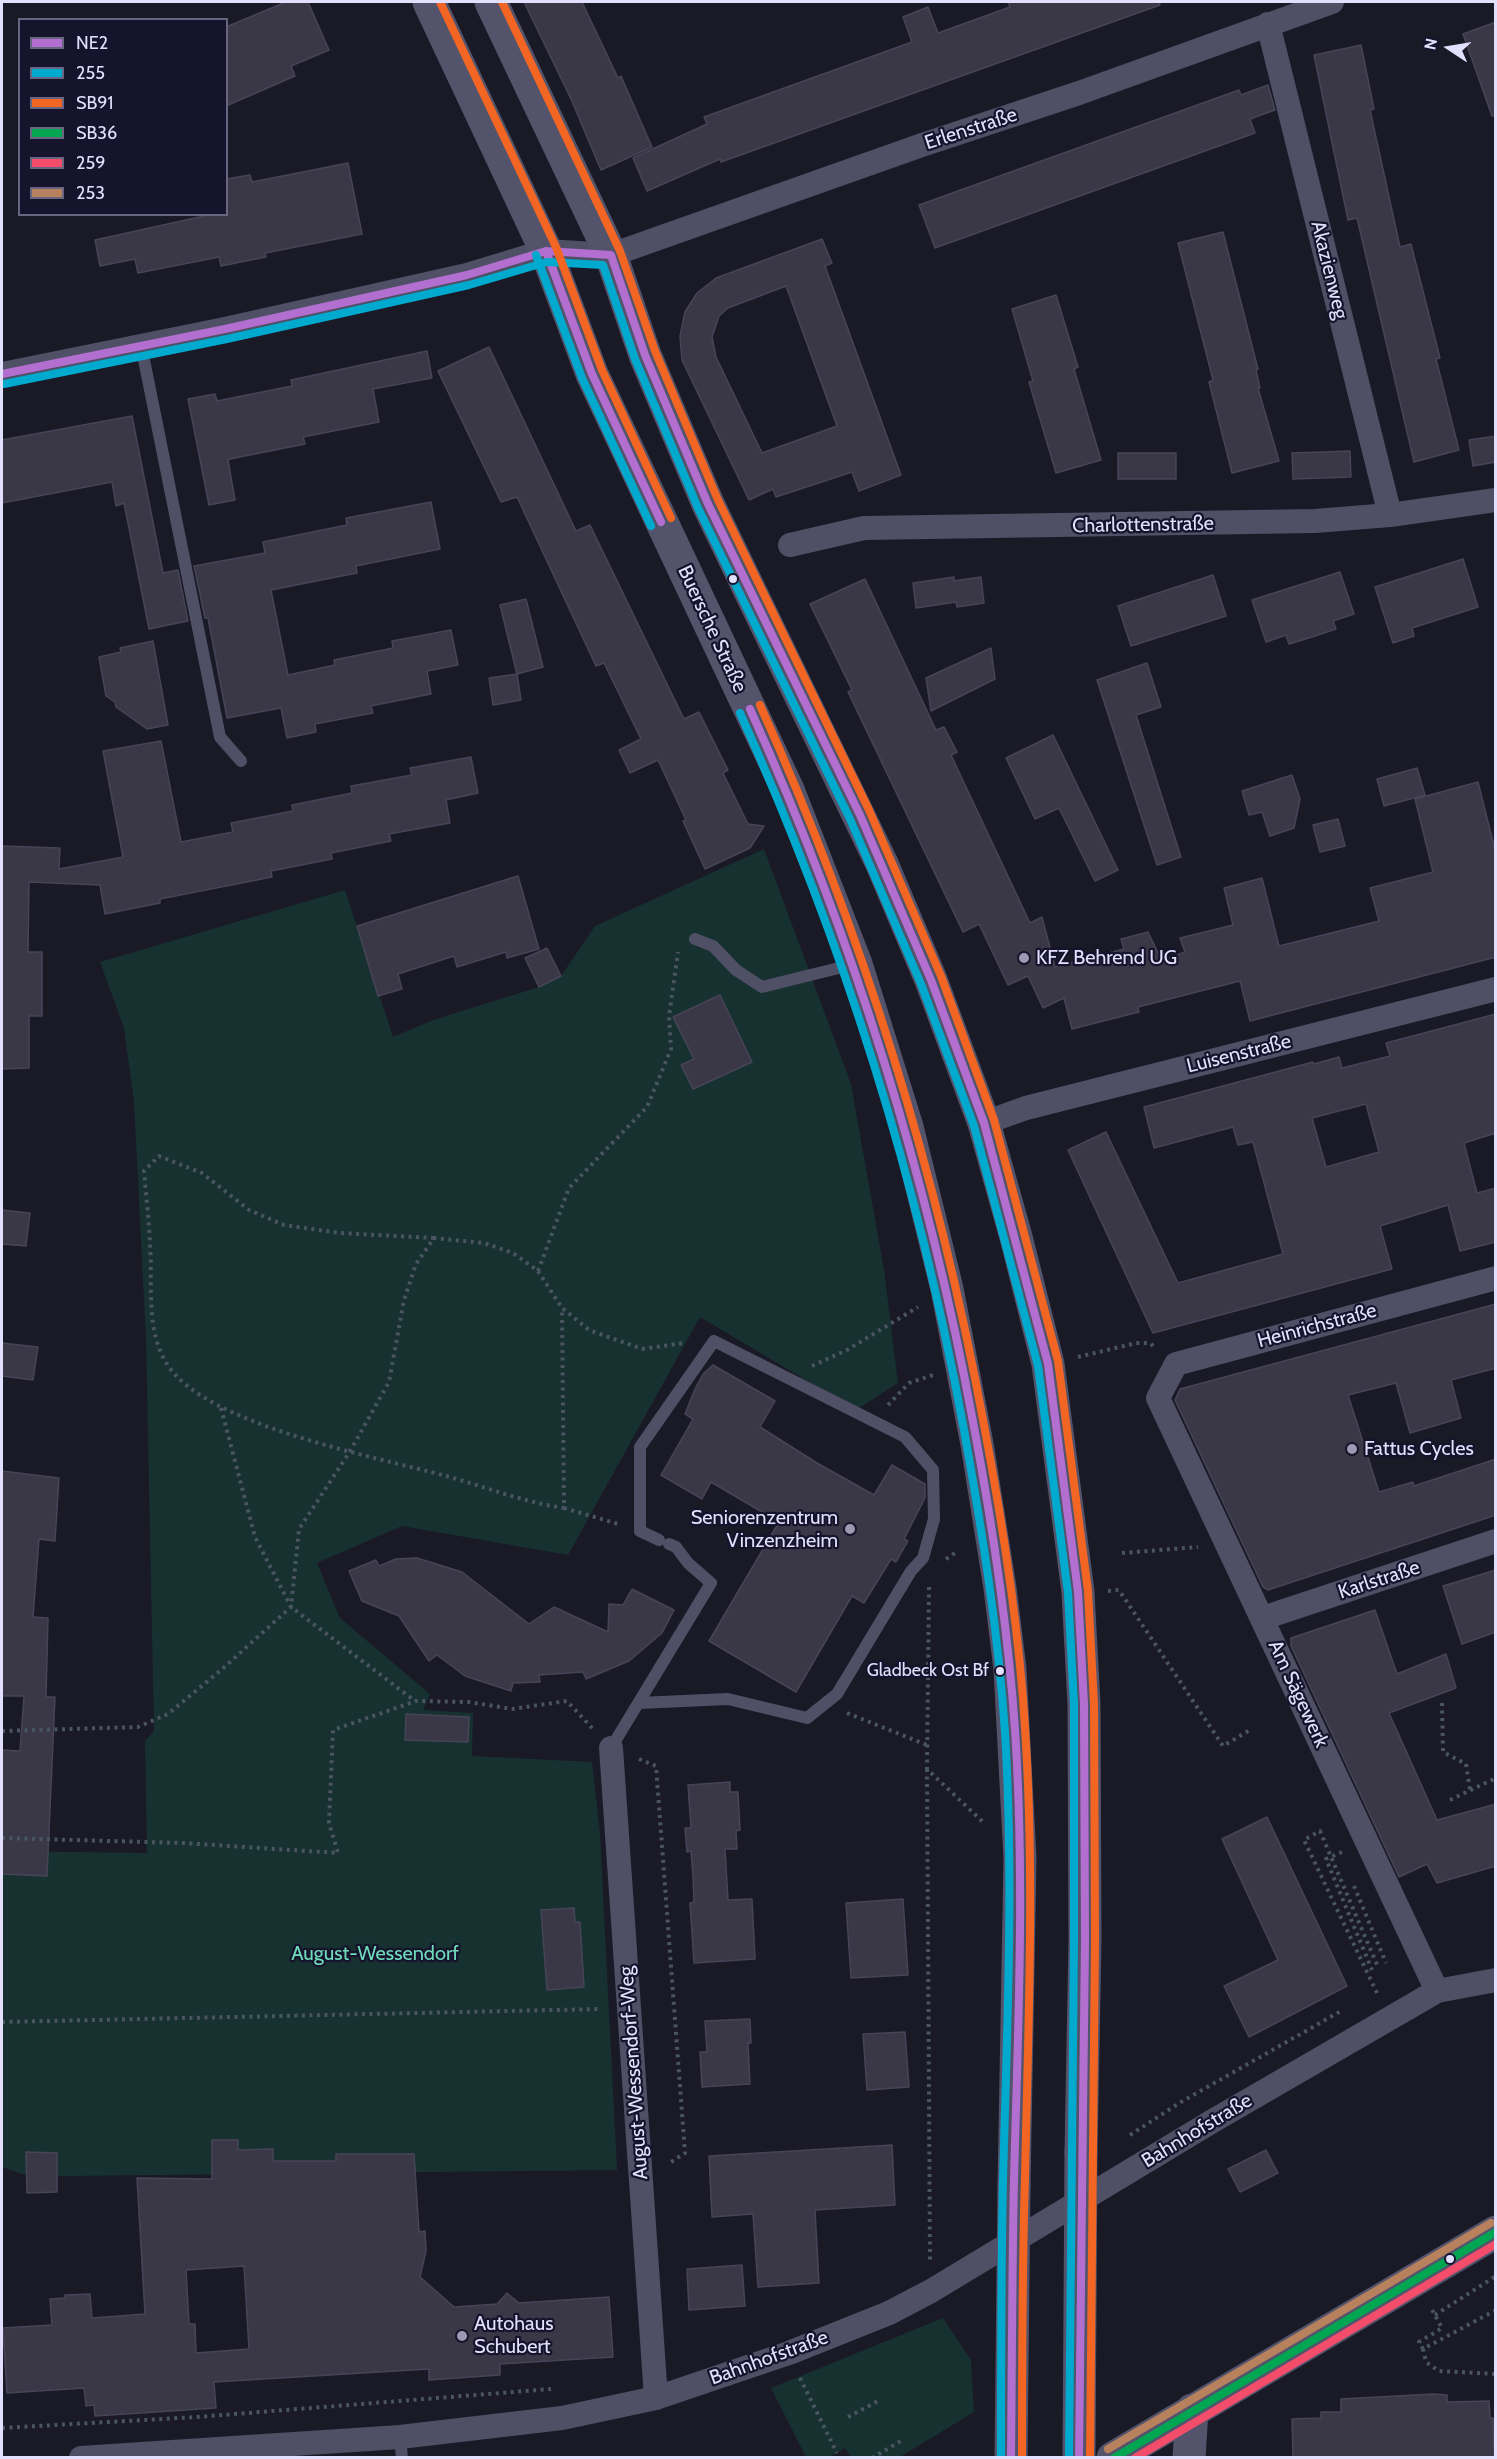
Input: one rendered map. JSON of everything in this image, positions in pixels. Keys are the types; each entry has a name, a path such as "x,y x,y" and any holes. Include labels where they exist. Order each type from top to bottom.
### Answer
{"main road":[{"name":"Buersche Straße","path":"429,2 546,251 592,374 788,790 856,964 907,1127 947,1289 978,1444 1010,1669 1020,1858 1011,2457"},
{"path":"491,2 611,255 645,355 708,504 882,864 931,980 984,1123 1016,1237 1047,1364 1078,1592 1084,1716 1078,2457"},
{"path":"1113,2457 1494,2233"},
{"path":"1189,2457 1192,2410"}],"street":[{"name":"Erlenstraße","path":"611,255 922,145 1079,93 1332,2"},
{"name":"Akazienweg","path":"1268,24 1390,515"},
{"path":"2,374 467,275 546,251 611,255"},
{"name":"Charlottenstraße","path":"790,545 864,528 1315,522 1390,515 1496,500"},
{"name":"Luisenstraße","path":"984,1123 1026,1108 1496,989"},
{"name":"Heinrichstraße","path":"1158,1398 1176,1364 1496,1278"},
{"name":"Am Sägewerk","path":"1158,1398 1437,1991"},
{"name":"Karlstraße","path":"1263,1618 1496,1541"},
{"name":"August-Wessendorf-Weg","path":"611,1748 656,2398"},
{"name":"Bahnhofstraße","path":"81,2457 401,2447 562,2418 656,2398 789,2353 890,2313 931,2291 1437,1991 1496,1980"}],"lane":[{"path":"141,345 220,736 242,761"},
{"path":"695,939 713,946 736,970 762,987 856,964"},
{"path":"611,1748 711,1583 688,1563 676,1547 640,1531 640,1447 714,1341 905,1437 933,1470 934,1520 923,1558 911,1572 837,1694 807,1718 728,1699 639,1703"}],"path":[{"path":"538,1271 569,1188 647,1107 671,1049 669,1016 677,953 695,939"},
{"path":"640,1531 564,1508 532,1503 446,1476 349,1453 220,1408 187,1387 167,1365 154,1335 144,1171 159,1156 202,1173 249,1210 284,1225 340,1233 484,1243 513,1253 538,1271 562,1308 589,1330 642,1349 714,1341"},
{"path":"2,1731 138,1727 168,1714 291,1607 299,1529 349,1453 389,1382 404,1300 416,1264 434,1238"},
{"path":"787,1378 847,1350 947,1289"},
{"path":"562,1308 564,1508"},
{"path":"1079,1357 1120,1347"},
{"path":"873,1421 909,1383 926,1377"},
{"path":"220,1408 255,1537 291,1607 416,1701"},
{"path":"1122,1553 1226,1545"},
{"path":"929,1581 927,1769 931,2291"},
{"path":"1078,1592 1119,1590 1223,1746 1250,1730"},
{"path":"2,1838 183,1843 338,1853 329,1823 333,1730 416,1701 469,1702 512,1709 567,1701 611,1748 656,1766 685,2153 660,2169"},
{"path":"1442,1703 1443,1752 1466,1764 1470,1790"},
{"path":"825,1704 927,1745"},
{"path":"927,1769 1020,1858"},
{"path":"1450,1800 1496,1778"},
{"path":"1378,1967 1333,1856 1320,1832 1304,1840 1377,1991 1383,2021"},
{"path":"1340,1852 1345,1864"},
{"path":"1333,1856 1326,1858 1372,1970"},
{"path":"1349,1875 1386,1963"},
{"path":"1369,1995 1426,1967"},
{"path":"2,2022 629,2009"},
{"path":"1120,2141 1181,2102 1343,2010"},
{"path":"1435,2315 1496,2276"},
{"path":"1423,2349 1496,2310"},
{"path":"1443,2328 1419,2342 1426,2362 1439,2371 1496,2374"},
{"path":"789,2353 837,2453"},
{"path":"2,2428 197,2417 558,2388"},
{"path":"848,2417 878,2400"},
{"path":"872,2457 901,2441"}],"green space":[{"name":"August-Wessendorf","path":"764,849 851,1084 884,1270 898,1383 856,1410 700,1317 568,1555 402,1526 317,1563 340,1618 430,1694 423,1710 473,1713 472,1756 592,1762 600,1833 617,2170 66,2176 22,2174 2,2167 2,1851 147,1853 145,1741 154,1731 146,1339 134,1102 124,1028 100,962 345,890 393,1037 433,1020 539,987 561,976 595,926"},
{"path":"943,2318 971,2360 974,2412 900,2457 851,2457 845,2448 829,2457 806,2457 771,2388"}],"building":[{"path":"286,2 308,2 329,50 291,66 295,76 228,105 228,26"},
{"path":"524,2 582,2 618,78 621,76 652,147 601,170 571,99"},
{"path":"1008,2 1159,2 1160,5 721,162 720,159 647,191 633,158 707,124 704,117 912,42 903,17 928,7 938,33 1010,7"},
{"path":"1496,22 1496,115 1492,116 1463,34"},
{"path":"1361,45 1374,109 1370,110 1400,247 1411,244 1440,358 1436,359 1459,450 1414,462 1357,218 1348,220 1314,55"},
{"path":"1268,85 1275,110 1250,119 1255,133 935,248 919,205 1239,90 1241,95"},
{"path":"348,163 362,234 265,253 266,257 221,266 219,257 138,273 135,259 100,266 95,240 204,216 228,216 228,179 250,175 252,182"},
{"path":"1223,232 1258,369 1256,370 1260,388 1258,388 1279,461 1232,473 1209,382 1213,380 1178,243"},
{"path":"822,239 832,263 825,266 901,475 859,491 852,472 776,497 773,489 749,500 682,360 680,336 685,312 697,293 716,278","holes":["786,286 837,426 762,453 716,357 712,337 719,316 728,308"]},
{"path":"1056,295 1078,367 1074,369 1101,460 1056,473 1029,382 1033,381 1012,309"},
{"path":"489,347 576,531 590,525 684,719 699,712 728,770 723,773 748,824 764,826 750,848 705,869 683,821 686,820 658,760 630,773 619,750 641,739 604,663 596,666 517,497 501,502 438,371"},
{"path":"427,351 432,378 373,389 379,422 303,437 305,444 230,459 228,460 235,500 209,505 188,399 215,394 217,401 292,386 291,380"},
{"path":"132,416 163,573 178,570 188,621 149,629 124,503 116,506 112,482 2,503 2,440"},
{"path":"1496,436 1496,462 1473,466 1469,440"},
{"path":"1350,451 1351,477 1293,479 1292,453"},
{"path":"1118,453 1176,453 1176,479 1118,479"},
{"path":"431,502 440,549 356,566 357,573 271,590 288,675 335,665 334,660 393,648 392,641 451,630 458,665 427,671 431,694 371,706 373,713 315,724 316,732 287,738 281,708 227,718 208,618 205,618 194,566 265,553 263,542 347,525 346,518"},
{"path":"1463,559 1478,607 1412,628 1414,636 1393,643 1375,587"},
{"path":"1340,572 1354,614 1333,621 1336,629 1312,637 1289,644 1286,635 1266,642 1252,600"},
{"path":"1213,575 1226,616 1131,646 1118,606"},
{"path":"954,577 954,581 981,577 984,603 957,607 956,602 916,608 913,583"},
{"path":"865,579 936,730 944,727 957,752 951,755 1030,923 1042,917 1055,967 1124,949 1121,939 1148,932 1162,961 1185,952 1180,938 1233,925 1224,888 1262,878 1279,946 1379,921 1370,888 1433,872 1415,799 1478,782 1496,854 1496,957 1250,1021 1240,981 1138,1007 1139,1012 1072,1029 1064,998 1043,1008 1028,976 1008,985 979,924 963,932 848,692 852,690 810,604"},
{"path":"526,599 543,667 517,674 500,605"},
{"path":"153,641 168,725 147,729 116,707 115,702 106,696 99,657 121,652 120,648"},
{"path":"991,648 995,679 931,711 926,678"},
{"path":"1147,663 1161,707 1136,715 1181,857 1157,865 1097,680"},
{"path":"517,674 521,700 493,705 489,678"},
{"path":"1053,735 1118,870 1095,881 1059,808 1035,819 1006,758"},
{"path":"161,741 181,842 233,832 231,823 293,811 292,805 352,793 351,786 412,775 410,768 471,757 478,793 446,800 450,823 389,834 391,841 331,853 332,859 271,871 272,877 160,899 160,903 105,914 100,885 29,882 28,952 42,952 42,1016 29,1016 29,1068 2,1069 2,846 60,848 59,869 123,857 103,751"},
{"path":"1417,768 1425,795 1384,806 1377,779"},
{"path":"1292,775 1300,799 1294,828 1270,836 1262,812 1249,815 1242,791"},
{"path":"1338,819 1345,846 1320,852 1313,825"},
{"path":"518,876 539,949 507,958 506,952 457,967 454,956 398,974 402,989 378,996 357,926"},
{"path":"547,948 561,976 539,987 525,958"},
{"path":"720,995 752,1062 693,1089 681,1065 694,1059 673,1017"},
{"path":"1496,1014 1496,1133 1464,1143 1477,1193 1496,1188 1496,1242 1460,1251 1448,1205 1380,1226 1392,1269 1153,1333 1068,1150 1106,1132 1178,1283 1283,1254 1253,1142 1238,1145 1233,1127 1154,1148 1144,1107 1313,1062 1314,1064 1339,1057 1342,1068 1390,1056 1386,1043","holes":["1366,1104 1379,1152 1326,1167 1312,1118"]},
{"path":"2,1210 30,1213 26,1246 2,1244"},
{"path":"1496,1304 1496,1368 1451,1380 1461,1418 1410,1433 1396,1383 1348,1395 1379,1492 1413,1482 1414,1486 1496,1459 1496,1515 1268,1590 1263,1587 1175,1400 1180,1389"},
{"path":"2,1343 38,1347 33,1380 2,1376"},
{"name":"Seniorenzentrum Vinzenzheim","path":"713,1365 775,1401 760,1427 874,1495 892,1465 925,1484 925,1498 904,1539 908,1541 896,1562 891,1559 864,1603 852,1596 796,1692 709,1641 779,1522 711,1482 702,1499 661,1475 693,1419 685,1414 695,1389 703,1374"},
{"path":"2,1471 59,1478 55,1541 39,1539 33,1617 48,1618 46,1697 55,1697 47,1876 2,1874 2,1750 20,1751 24,1696 2,1696"},
{"path":"417,1558 462,1572 529,1624 554,1607 608,1632 609,1604 623,1605 632,1589 674,1610 662,1633 629,1661 586,1679 583,1672 539,1675 540,1682 513,1683 511,1691 465,1676 437,1655 429,1661 399,1616 362,1601 349,1571 376,1560 379,1566 396,1559"},
{"path":"1496,1570 1496,1632 1462,1644 1443,1586"},
{"path":"1375,1610 1397,1674 1446,1654 1456,1688 1389,1713 1437,1820 1496,1804 1496,1866 1437,1883 1427,1864 1399,1877 1291,1646 1291,1638"},
{"path":"406,1714 469,1717 468,1742 405,1740"},
{"path":"730,1782 730,1792 738,1792 740,1830 736,1831 737,1849 725,1849 728,1900 752,1899 755,1959 694,1963 690,1903 694,1902 693,1876 691,1851 687,1852 685,1828 691,1828 688,1785"},
{"path":"1267,1817 1347,1986 1249,2037 1224,1986 1278,1960 1222,1839"},
{"path":"903,1899 908,1975 851,1978 846,1903"},
{"path":"574,1908 575,1922 580,1922 584,1987 547,1990 541,1910"},
{"path":"750,2019 751,2043 748,2043 750,2084 702,2087 700,2052 707,2052 705,2021"},
{"path":"905,2032 909,2087 867,2090 863,2034"},
{"path":"212,2140 238,2140 238,2150 273,2149 273,2161 336,2161 336,2154 414,2154 419,2232 425,2231 426,2251 420,2277 454,2307 497,2304 507,2293 519,2303 609,2297 613,2357 500,2364 500,2375 429,2380 429,2369 214,2382 216,2408 95,2416 94,2405 86,2406 84,2388 7,2393 3,2328 52,2325 50,2299 65,2298 65,2295 90,2294 92,2318 145,2314 137,2178 212,2179","holes":["244,2266 249,2349 196,2353 195,2324 189,2324 186,2270"]},
{"path":"892,2145 895,2205 815,2210 819,2283 758,2287 753,2214 712,2217 709,2156"},
{"path":"1266,2150 1278,2173 1240,2192 1228,2169"},
{"path":"26,2152 57,2153 57,2192 27,2193"},
{"path":"742,2265 745,2306 689,2310 687,2269"},
{"path":"1447,2395 1447,2402 1489,2401 1490,2418 1493,2418 1494,2457 1293,2457 1292,2419 1321,2418 1321,2412 1341,2412 1341,2399"}],"transit line":[{"name":"SB91","path":"440,2 556,247 602,370 671,518"},
{"name":"SB91","path":"502,2 620,251 655,351 718,500 869,810 941,976 994,1120 1058,1361 1088,1591 1094,1704 1095,1940 1090,2458"},
{"name":"NE2","path":"546,251 592,374 661,522"},
{"name":"NE2","path":"2,374 225,329 467,275 546,251 611,255 645,355 708,504 860,815 931,980 984,1123 1048,1364 1078,1592 1084,1704 1085,1940 1079,2458"},
{"name":"255","path":"536,255 582,378 651,526"},
{"name":"255","path":"4,384 227,339 469,285 547,262 603,265 635,359 698,508 850,819 921,984 974,1126 1038,1366 1068,1593 1074,1704 1069,2458"},
{"name":"SB91","path":"760,705 798,792 832,880 894,1058 944,1240 984,1425 1004,1538 1022,1690 1030,1840 1022,2458"},
{"name":"NE2","path":"750,709 823,884 855,972 911,1151 955,1334 974,1427 993,1540 1012,1692 1020,1842 1011,2458"},
{"name":"255","path":"740,713 813,888 845,976 901,1154 945,1337 964,1430 983,1543 1002,1694 1008,1788 1009,1956 1003,2180 1001,2458"},
{"name":"253","path":"1108,2449 1491,2223"},
{"name":"SB36","path":"1114,2458 1496,2232"},
{"name":"259","path":"1135,2458 1496,2244"}],"place":[{"name":"KFZ Behrend UG","path":"1024,958"},
{"name":"Fattus Cycles","path":"1352,1449"},
{"name":"Seniorenzentrum Vinzenzheim","path":"850,1529"},
{"name":"Gladbeck Ost Bf","path":"1000,1671"},
{"name":"Autohaus Schubert","path":"462,2336"}]}
